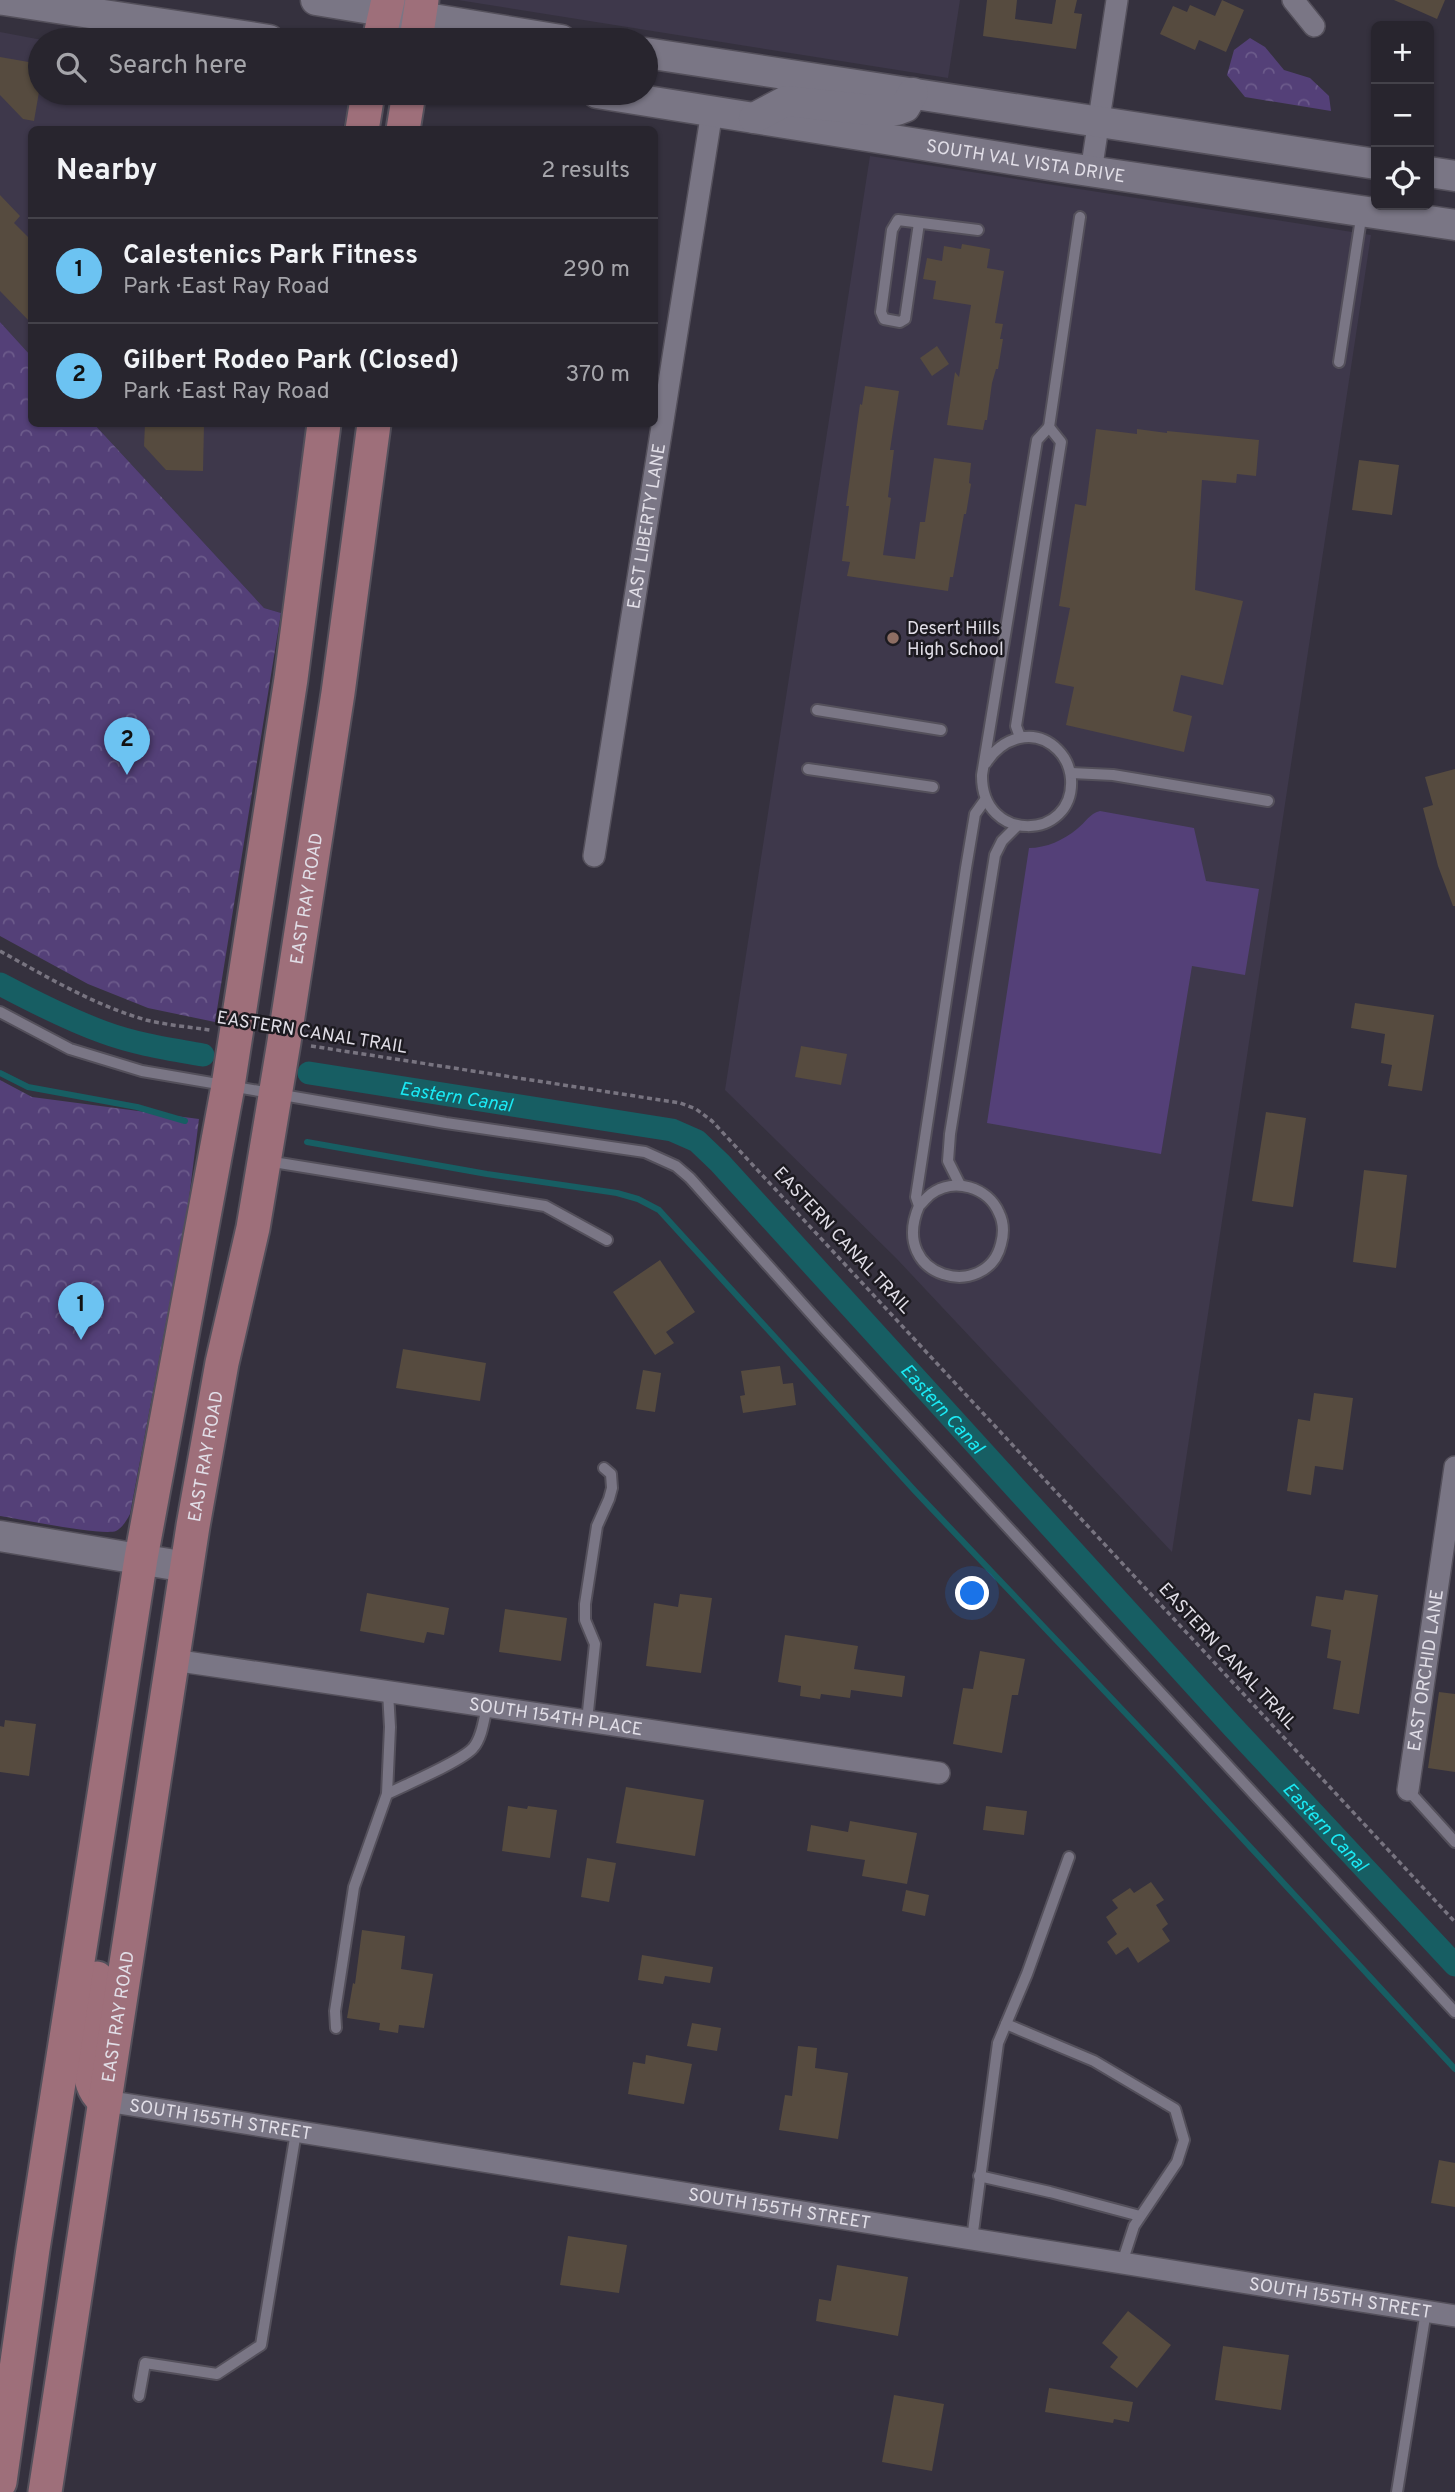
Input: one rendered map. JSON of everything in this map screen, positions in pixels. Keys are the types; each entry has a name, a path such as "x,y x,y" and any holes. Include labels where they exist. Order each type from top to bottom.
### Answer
{"main road":[{"path":"4,0 71,5 201,28"},
{"path":"316,0 384,17 476,28"},
{"path":"658,55 1371,163"},
{"path":"754,118 786,101 871,110 897,110 905,107 913,93"},
{"name":"SOUTH VAL VISTA DRIVE","path":"658,103 1091,172 1455,225"},
{"path":"363,126 366,105"},
{"path":"404,126 407,105"},
{"path":"1434,173 1455,176"},
{"path":"0,2482 82,1930 141,1558 228,1086 291,678 324,427"},
{"name":"EAST RAY ROAD","path":"45,2492 187,1567 222,1363 253,1228 285,1042 338,693 374,427"},
{"path":"310,537 327,554 334,578 322,650 338,693"},
{"path":"0,1536 187,1567"},
{"path":"82,1930 99,1967 88,2052 93,2088 106,2101"}],"street":[{"path":"1091,172 1117,0"},
{"path":"1293,0 1314,26"},
{"name":"EAST LIBERTY LANE","path":"594,856 712,111"},
{"name":"EAST ORCHID LANE","path":"1408,1790 1454,1477"},
{"name":"SOUTH 154TH PLACE","path":"173,1660 939,1773"},
{"name":"SOUTH 155TH STREET","path":"106,2101 1455,2316"}],"lane":[{"path":"1339,362 1362,211"},
{"path":"986,763 994,751 1006,742 1020,737 1042,740 1061,753 1071,773 1068,798 1053,818 1030,827 1017,826 998,816 985,800 982,788 1037,440 1049,427 1080,217"},
{"path":"919,223 905,319 900,322 884,320 881,313 892,230 898,220 978,230"},
{"path":"1020,737 1016,726 1061,442 1049,427"},
{"path":"817,710 942,730"},
{"path":"808,769 933,787"},
{"path":"1071,773 1113,775 1268,801"},
{"path":"919,1206 916,1197 966,868 975,814 985,800"},
{"path":"960,1185 948,1161 956,1094 995,855 1002,841 1017,826"},
{"path":"0,1012 70,1049 142,1071 446,1123 645,1152 677,1166 1455,2012"},
{"path":"264,1160 545,1206 607,1240"},
{"path":"960,1185 988,1196 1003,1220 1000,1249 993,1262 982,1271 953,1277 939,1273 925,1264 916,1251 912,1236 913,1220 919,1206 944,1187 960,1185"},
{"path":"587,1721 595,1644 586,1620 585,1604 597,1526 612,1488 611,1474 604,1468"},
{"path":"336,2028 335,2011 354,1887 387,1794 390,1727 388,1692"},
{"path":"387,1794 458,1759 473,1748 479,1737 487,1706"},
{"path":"1408,1790 1455,1842"},
{"path":"972,2239 998,2043 1027,1974 1069,1857"},
{"path":"1006,2024 1094,2060 1175,2109 1184,2140 1177,2162 1133,2226 1122,2263"},
{"path":"139,2396 145,2363 217,2374 261,2344 296,2132"},
{"path":"979,2176 1140,2216"},
{"path":"1398,2492 1426,2311"}],"path":[{"name":"EASTERN CANAL TRAIL","path":"0,951 77,993 111,1008 148,1020 235,1034"},
{"name":"EASTERN CANAL TRAIL","path":"285,1042 680,1103 696,1108 712,1121 937,1361 1455,1922"}],"shaded area":[{"path":"458,0 960,0 948,78 658,32 658,28 634,28"},
{"path":"0,32 28,37 28,105 348,105 344,126 28,126 28,353 0,322"},
{"path":"870,156 1371,235 1172,1552 896,1258 725,1090"},
{"path":"97,427 306,427 281,613 264,608"}],"green space":[{"path":"1250,38 1265,47 1284,70 1310,78 1329,96 1331,111 1245,97 1227,75 1234,50"},
{"path":"0,322 28,353 28,427 97,427 264,608 281,613 215,1022 148,1008 88,984 0,936"},
{"path":"1100,811 1194,828 1206,881 1259,889 1245,975 1192,966 1161,1154 987,1123 1029,848 1042,847 1061,840"},
{"path":"0,1080 32,1097 199,1119 188,1206 130,1514 116,1531 78,1529 0,1516"}],"building":[{"path":"987,0 1017,0 1015,19 1052,24 1056,0 1077,0 1074,13 1082,14 1076,49 983,36"},
{"path":"1222,0 1244,10 1226,52 1199,40 1195,50 1160,34 1173,6 1187,12 1190,5 1215,16"},
{"path":"1394,0 1445,0 1437,19"},
{"path":"0,57 28,62 28,105 37,105 34,121 23,119 0,95"},
{"path":"0,195 20,216 14,223 28,237 28,320 0,291"},
{"path":"962,244 990,249 987,268 1004,271 995,323 1003,324 1000,339 1003,339 983,430 947,425 955,372 959,377 971,305 933,299 936,281 923,279 927,258 942,261 944,246 961,249"},
{"path":"937,346 949,364 932,376 920,358"},
{"path":"865,386 899,391 890,450 894,450 888,497 891,498 883,555 915,559 920,522 925,522 934,458 971,463 966,514 948,591 847,576 850,562 842,561 849,506 846,506 860,404 862,405"},
{"path":"145,427 204,427 203,471 166,470 144,446"},
{"path":"1096,429 1137,434 1137,429 1167,431 1259,440 1256,476 1237,474 1236,483 1202,480 1195,590 1243,601 1223,685 1181,675 1173,711 1192,716 1184,752 1066,725 1074,687 1055,683 1070,608 1059,606 1075,504 1086,506"},
{"path":"1359,460 1399,465 1392,515 1352,510"},
{"path":"1455,769 1453,906 1438,866 1423,808 1433,805 1425,777"},
{"path":"1355,1003 1434,1015 1422,1091 1388,1086 1392,1065 1381,1063 1385,1034 1351,1028"},
{"path":"801,1046 847,1054 841,1085 795,1077"},
{"path":"1266,1112 1306,1118 1293,1207 1252,1201"},
{"path":"1364,1170 1407,1175 1396,1268 1353,1262"},
{"path":"660,1260 695,1312 666,1332 674,1343 655,1355 613,1292"},
{"path":"403,1349 486,1363 480,1401 396,1388"},
{"path":"780,1366 783,1384 793,1383 796,1405 743,1413 740,1396 745,1395 741,1371"},
{"path":"643,1370 661,1373 655,1412 636,1409"},
{"path":"1314,1393 1353,1398 1343,1470 1315,1466 1311,1495 1287,1491 1298,1419 1310,1421"},
{"path":"1345,1590 1378,1595 1359,1714 1333,1709 1341,1661 1327,1658 1331,1630 1311,1626 1316,1596 1343,1600"},
{"path":"367,1593 449,1608 444,1635 427,1632 424,1643 360,1631"},
{"path":"680,1594 712,1598 701,1673 646,1666 654,1603 678,1607"},
{"path":"505,1609 567,1618 561,1661 499,1652"},
{"path":"785,1635 858,1646 854,1669 905,1676 902,1697 851,1690 850,1698 821,1694 820,1699 800,1696 801,1686 778,1682"},
{"path":"980,1651 1025,1659 1018,1695 1012,1695 1002,1753 953,1744 963,1688 973,1689"},
{"path":"1439,1692 1455,1694 1455,1772 1428,1768"},
{"path":"5,1720 36,1724 29,1776 0,1772 0,1726 4,1727"},
{"path":"626,1787 704,1800 695,1856 616,1843"},
{"path":"508,1806 557,1810 550,1858 502,1851"},
{"path":"986,1806 1027,1811 1024,1835 983,1830"},
{"path":"850,1821 917,1833 907,1884 862,1876 865,1860 807,1851 811,1825 848,1832"},
{"path":"587,1858 616,1863 609,1902 581,1897"},
{"path":"1151,1882 1164,1900 1156,1905 1168,1924 1162,1929 1170,1941 1138,1963 1128,1947 1116,1955 1107,1942 1117,1934 1106,1917 1118,1908 1112,1900 1130,1888 1134,1893"},
{"path":"906,1890 929,1895 925,1916 902,1911"},
{"path":"362,1930 405,1936 401,1969 433,1974 424,2028 399,2025 398,2033 379,2030 380,2023 347,2018 353,1983 355,1984"},
{"path":"642,1955 713,1967 710,1983 665,1976 663,1984 638,1980"},
{"path":"692,2023 721,2028 717,2051 687,2046"},
{"path":"798,2046 817,2048 815,2068 848,2073 838,2139 779,2130 785,2095 792,2096"},
{"path":"646,2055 692,2064 684,2104 628,2094 633,2062 645,2064"},
{"path":"1439,2160 1455,2163 1455,2207 1431,2203"},
{"path":"568,2236 627,2245 619,2293 560,2285"},
{"path":"837,2265 908,2277 898,2336 816,2321 819,2299 831,2301"},
{"path":"1128,2311 1171,2345 1137,2388 1110,2367 1118,2357 1102,2343"},
{"path":"1223,2346 1289,2355 1281,2410 1215,2400"},
{"path":"1049,2388 1133,2402 1129,2422 1114,2419 1113,2423 1045,2412"},
{"path":"894,2395 944,2404 932,2471 882,2462"}],"waterway":[{"name":"Eastern Canal","path":"0,984 103,1032 140,1043 203,1055"},
{"path":"0,1073 28,1087 137,1107 185,1121"},
{"name":"Eastern Canal","path":"309,1073 672,1130 697,1141 720,1163 1232,1726 1455,1965"},
{"path":"307,1142 487,1174 617,1193 638,1199 659,1210 915,1491 1169,1759 1455,2069"}],"place":[{"name":"Desert Hills High School","path":"893,638"},
{"name":"Gilbert Rodeo Park (Closed)","path":"127,775"},
{"name":"Calestenics Park Fitness","path":"81,1340"}]}
